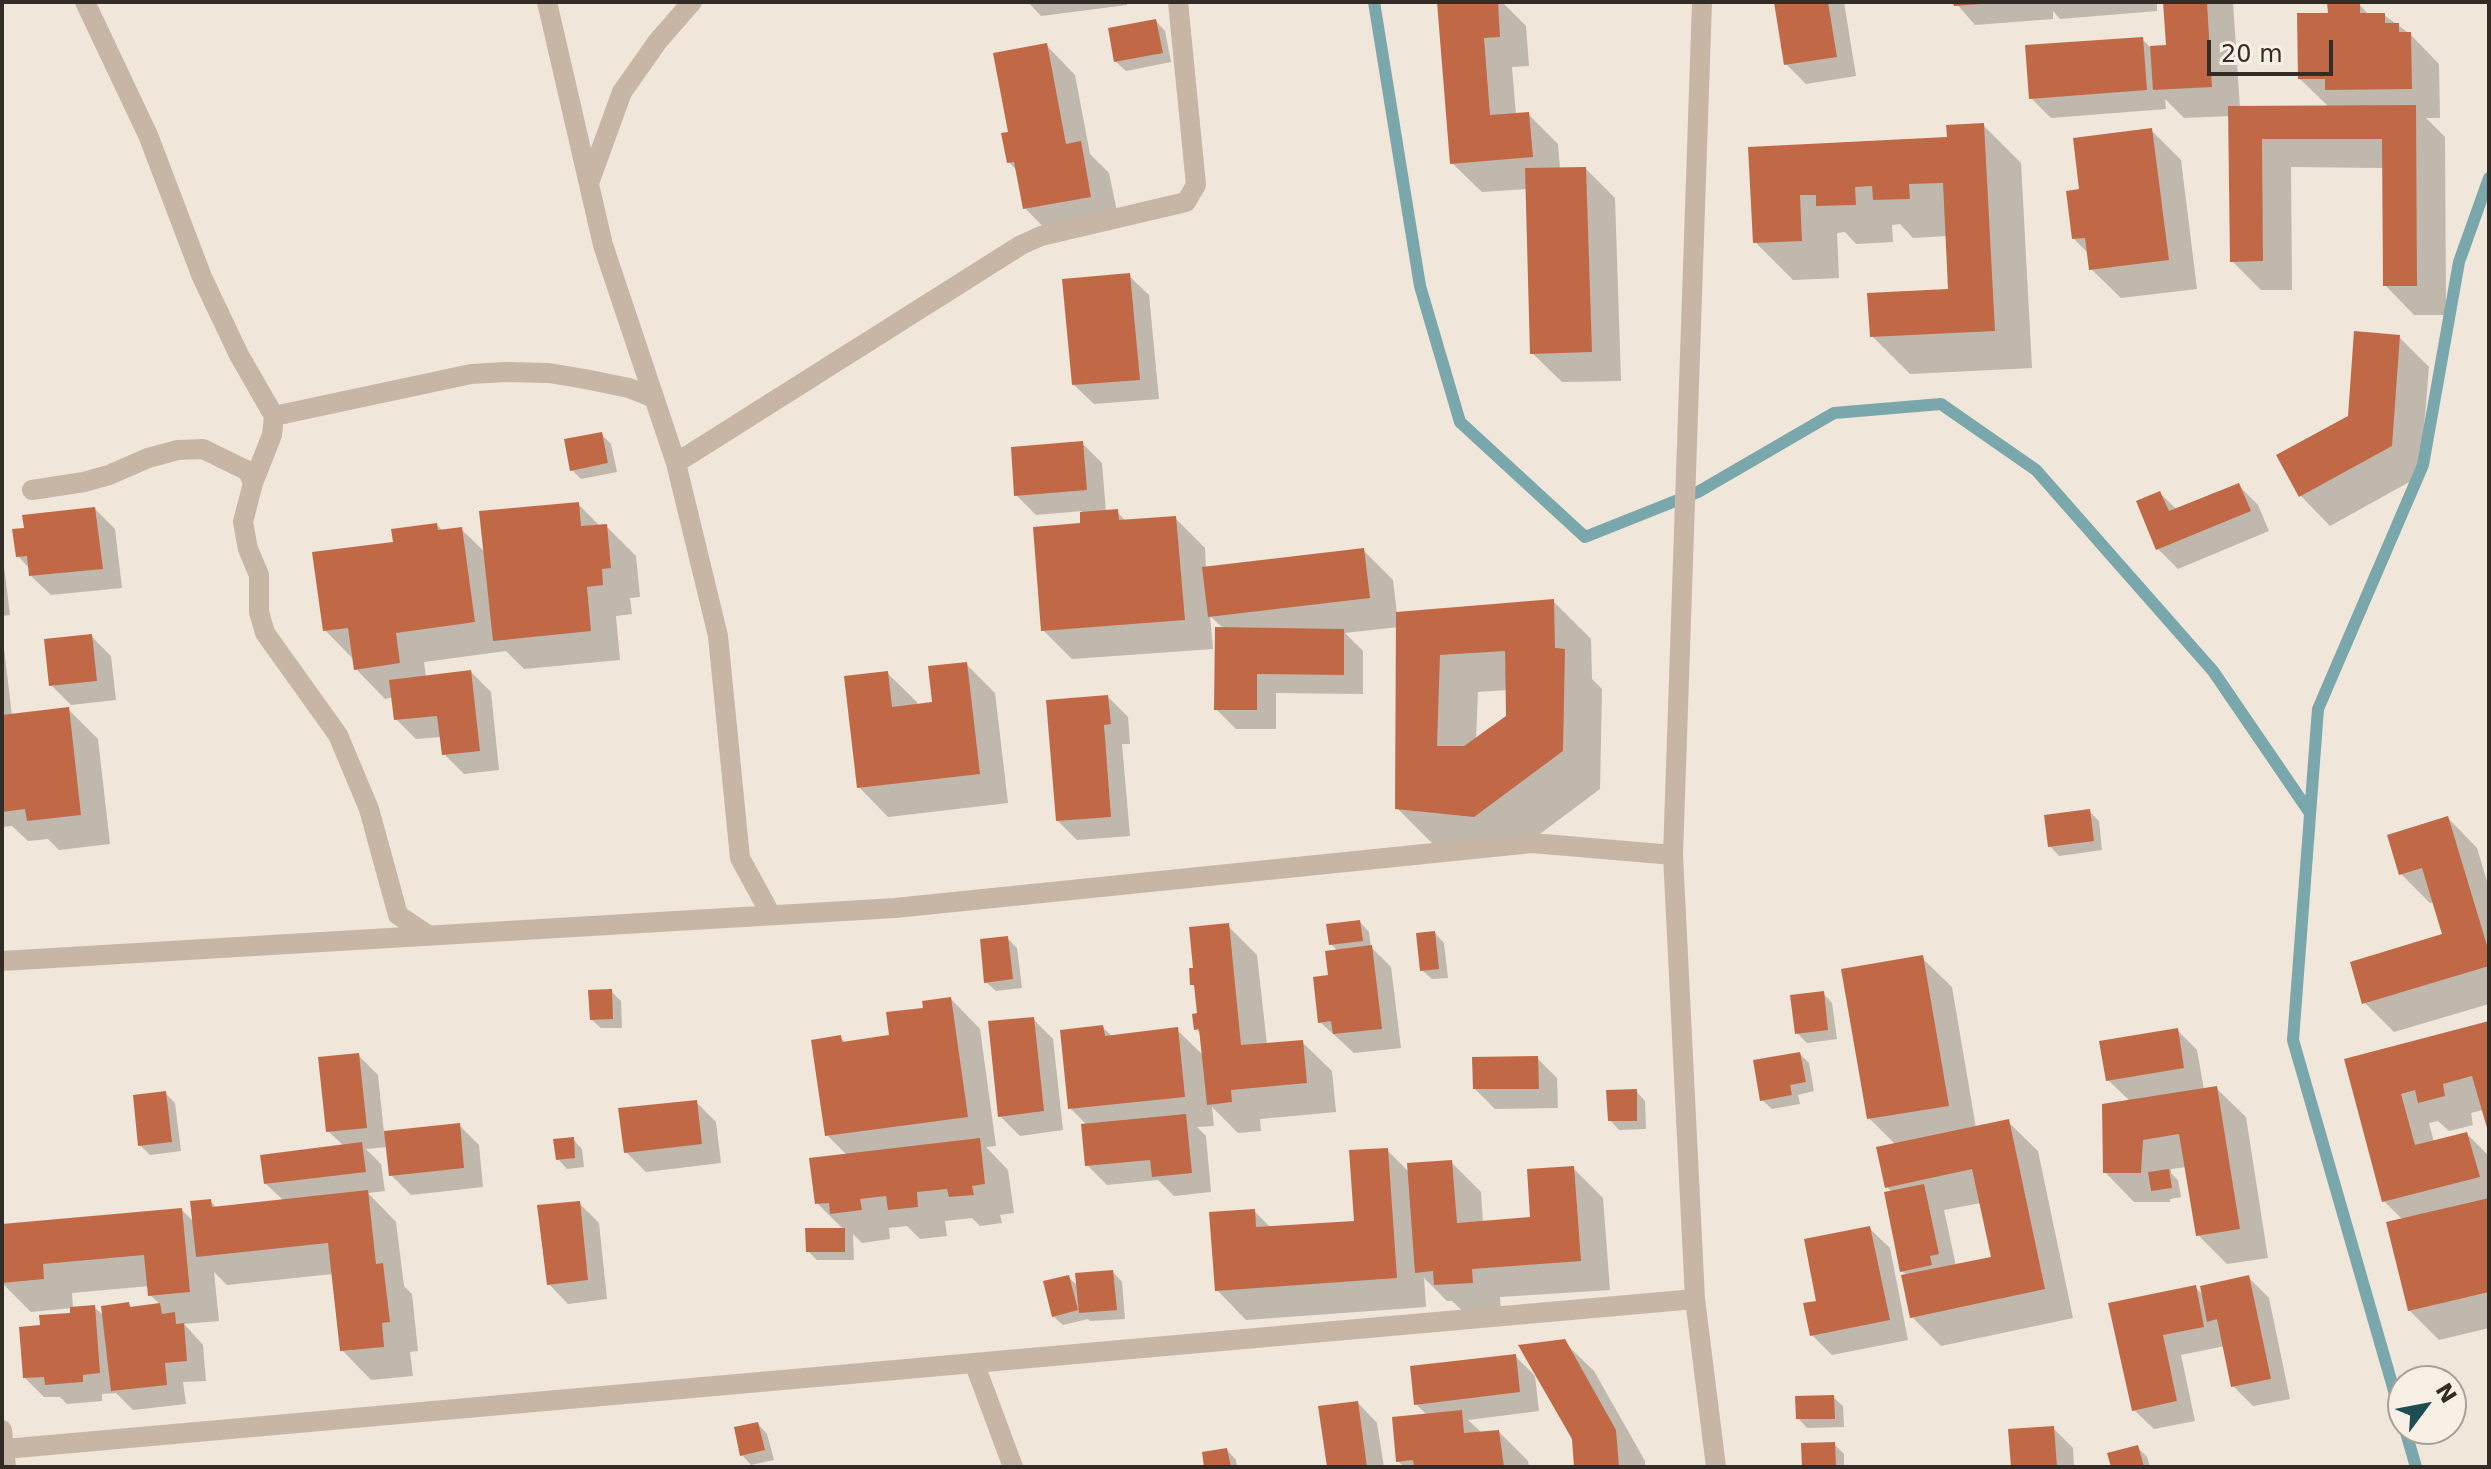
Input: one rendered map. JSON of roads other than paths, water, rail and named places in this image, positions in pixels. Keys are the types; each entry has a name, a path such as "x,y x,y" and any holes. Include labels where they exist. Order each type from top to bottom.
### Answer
{"street":[{"path":"85,2 148,135 202,277 239,355 274,416 272,435 253,483 243,522 248,549 259,575 259,612 265,633 338,735 369,809 398,915 428,935"},
{"path":"547,2 603,245 676,463 718,636 740,858 771,915"},
{"path":"589,183 622,92 658,41 692,2"},
{"path":"676,463 1021,245 1041,236 1186,202 1196,185 1178,2"},
{"path":"1702,2 1673,855 1695,1299 1716,1467"},
{"path":"274,416 471,374 506,372 549,373 585,379 629,388 654,398"},
{"path":"32,490 84,482 178,450 203,449 248,471 253,483"},
{"path":"2,961 895,908 1532,843 1673,855"},
{"path":"4,1449 1695,1299"},
{"path":"975,1365 1013,1467"}],"waterway":[{"path":"1374,2 1420,286 1460,422 1585,537 1698,492 1834,413 1941,404 2036,470 2213,671 2310,813"},
{"path":"2387,1366 2293,1040 2318,709 2423,465 2459,262 2489,178"},
{"path":"2410,1445 2416,1467"}]}
